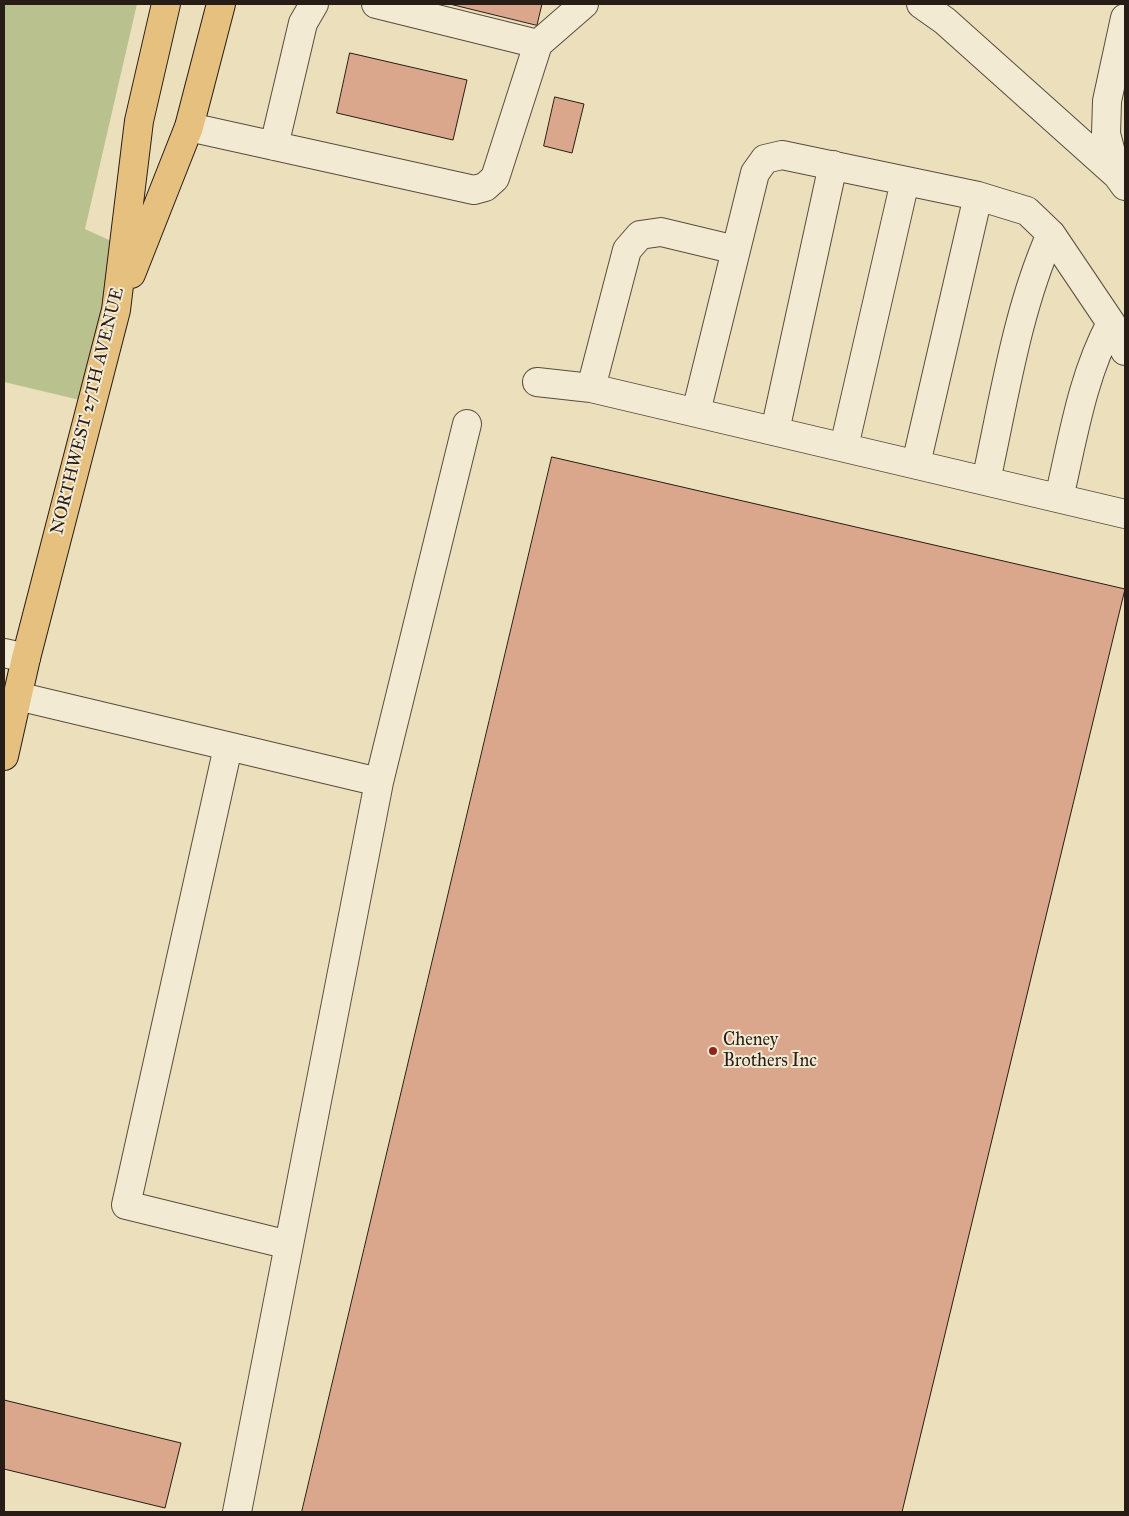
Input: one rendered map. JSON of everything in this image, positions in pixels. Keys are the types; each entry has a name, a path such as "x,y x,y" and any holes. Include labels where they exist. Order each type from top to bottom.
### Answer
{"main road":[{"name":"NORTHWEST 27TH AVENUE","path":"4,756 18,696 15,656 116,310 139,121 166,4"},
{"path":"116,310 189,127 221,4"}],"street":[{"path":"274,146 303,23 314,4"},
{"path":"376,4 538,44"},
{"path":"189,127 474,190 485,187 495,178 538,44 584,4"},
{"path":"921,4 945,21 1121,180"},
{"path":"1121,180 1106,134 1107,101 1125,18"},
{"path":"696,412 755,173 765,159 782,154 978,196 1027,211 1051,234 1111,322 1125,352"},
{"path":"774,431 833,165"},
{"path":"844,447 905,181"},
{"path":"916,464 978,196"},
{"path":"591,388 627,250 640,235 661,232 736,250"},
{"path":"986,480 1027,303 1037,266 1051,234"},
{"path":"1059,498 1085,382 1096,351 1111,322"},
{"path":"537,382 591,388 1125,514"},
{"path":"237,1512 379,782 467,424"},
{"path":"18,696 379,782"},
{"path":"228,746 126,1205 289,1245"}],"green space":[{"path":"4,4 137,4 85,229 111,241 104,307 80,400 4,382"}],"building":[{"path":"450,4 542,4 537,25"},
{"path":"350,53 467,80 453,140 337,113"},
{"path":"555,97 584,104 572,153 544,146"},
{"name":"Cheney Brothers Inc","path":"552,457 1125,589 902,1512 302,1512"},
{"path":"4,1400 181,1443 165,1508 4,1469"}],"place":[{"name":"Cheney Brothers Inc","path":"713,1051"}]}
